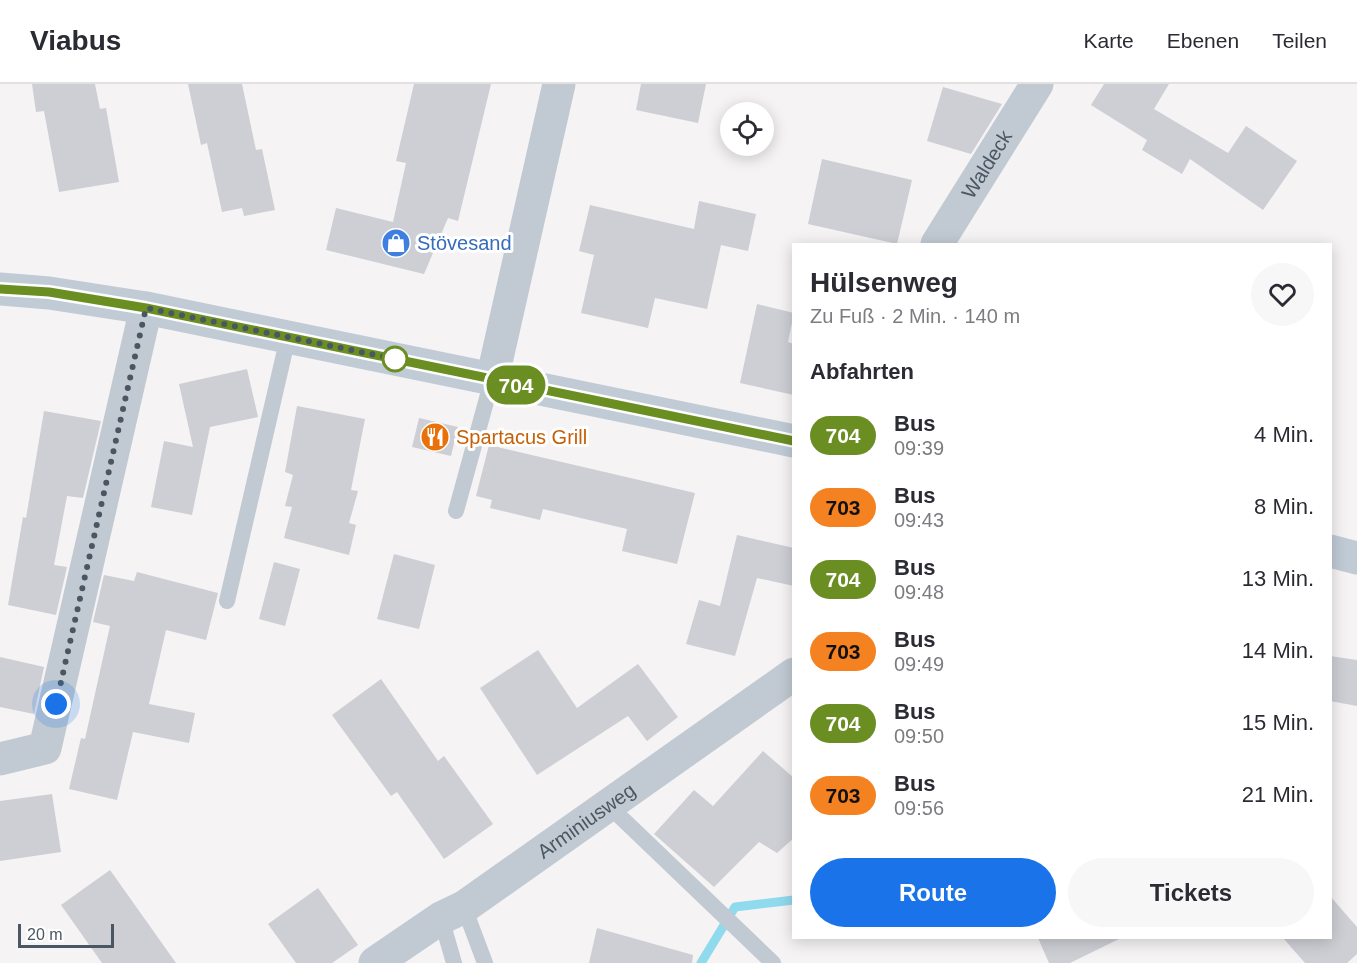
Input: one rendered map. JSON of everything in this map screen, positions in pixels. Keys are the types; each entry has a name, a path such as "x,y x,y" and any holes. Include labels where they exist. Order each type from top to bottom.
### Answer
{"main road":[{"path":"0,288 49,292 146,308 792,441"},
{"path":"1332,552 1357,558"}],"street":[{"path":"492,380 559,84"},
{"name":"Waldeck","path":"938,243 1037,84"},
{"path":"0,759 45,748 146,308"},
{"name":"Arminiusweg","path":"375,963 608,805 792,675"}],"lane":[{"path":"227,601 288,337"},
{"path":"456,511 492,380"},
{"path":"608,805 773,963"},
{"path":"452,912 454,963"},
{"path":"452,912 485,963"}],"building":[{"path":"32,84 95,84 100,109 106,108 119,182 59,192 44,111 36,112"},
{"path":"188,84 242,84 256,150 262,149 275,210 244,216 242,208 222,212 207,143 201,145"},
{"path":"414,84 491,84 458,221 448,218 424,274 326,250 336,208 393,222 406,163 396,161"},
{"path":"641,84 706,84 698,123 636,110"},
{"path":"1104,84 1169,84 1154,109 1228,153 1246,126 1297,161 1263,210 1190,159 1182,174 1142,150 1147,140 1091,105"},
{"path":"943,87 1002,104 971,154 927,141"},
{"path":"822,159 912,180 897,243 808,224"},
{"path":"699,201 756,214 748,251 721,245 707,309 655,298 648,328 581,313 594,255 579,251 590,205 694,229"},
{"path":"757,304 792,313 788,342 792,343 792,395 740,383"},
{"path":"247,369 258,417 210,427 192,515 151,507 164,441 193,447 179,384"},
{"path":"297,406 365,419 351,490 358,491 349,523 356,525 349,555 284,538 292,507 285,506 293,475 285,472"},
{"path":"44,411 101,421 83,498 67,496 54,565 67,567 56,615 8,605 23,517 26,518"},
{"path":"419,418 458,427 451,456 412,447"},
{"path":"489,445 695,493 677,564 622,551 627,529 543,509 540,520 490,508 492,500 476,496"},
{"path":"737,535 792,548 792,586 757,578 735,656 686,644 699,600 720,606"},
{"path":"394,554 435,565 419,629 377,619"},
{"path":"274,562 300,569 285,626 259,619"},
{"path":"137,572 218,593 206,640 166,630 149,704 195,713 189,743 133,732 117,800 69,789 81,738 85,739 110,626 93,622 104,575 134,581"},
{"path":"538,650 577,708 638,664 678,717 647,741 628,716 537,775 480,688"},
{"path":"1332,656 1357,660 1357,706 1332,701"},
{"path":"0,657 44,667 34,714 0,707"},
{"path":"381,679 438,761 444,756 493,824 444,859 397,792 391,796 332,715"},
{"path":"763,751 792,776 792,840 777,853 759,842 714,887 654,834 694,790 713,806"},
{"path":"52,794 61,852 0,861 0,801"},
{"path":"110,870 176,963 102,963 61,905"},
{"path":"318,888 358,945 332,963 296,963 268,924"},
{"path":"1332,898 1357,927 1357,954 1347,963 1305,963 1284,939 1332,939"},
{"path":"597,928 693,955 692,963 589,963"},
{"path":"1038,939 1119,939 1070,963 1049,963"}],"waterway":[{"path":"701,963 735,907 792,900"}],"bus line":[{"name":"704","path":"0,289 49,292 146,308 792,441"}],"place":[{"name":"Stövesand","path":"396,243"},
{"name":"Spartacus Grill","path":"435,437"}],"route":[{"path":"56,704 146,308 395,359"}]}
